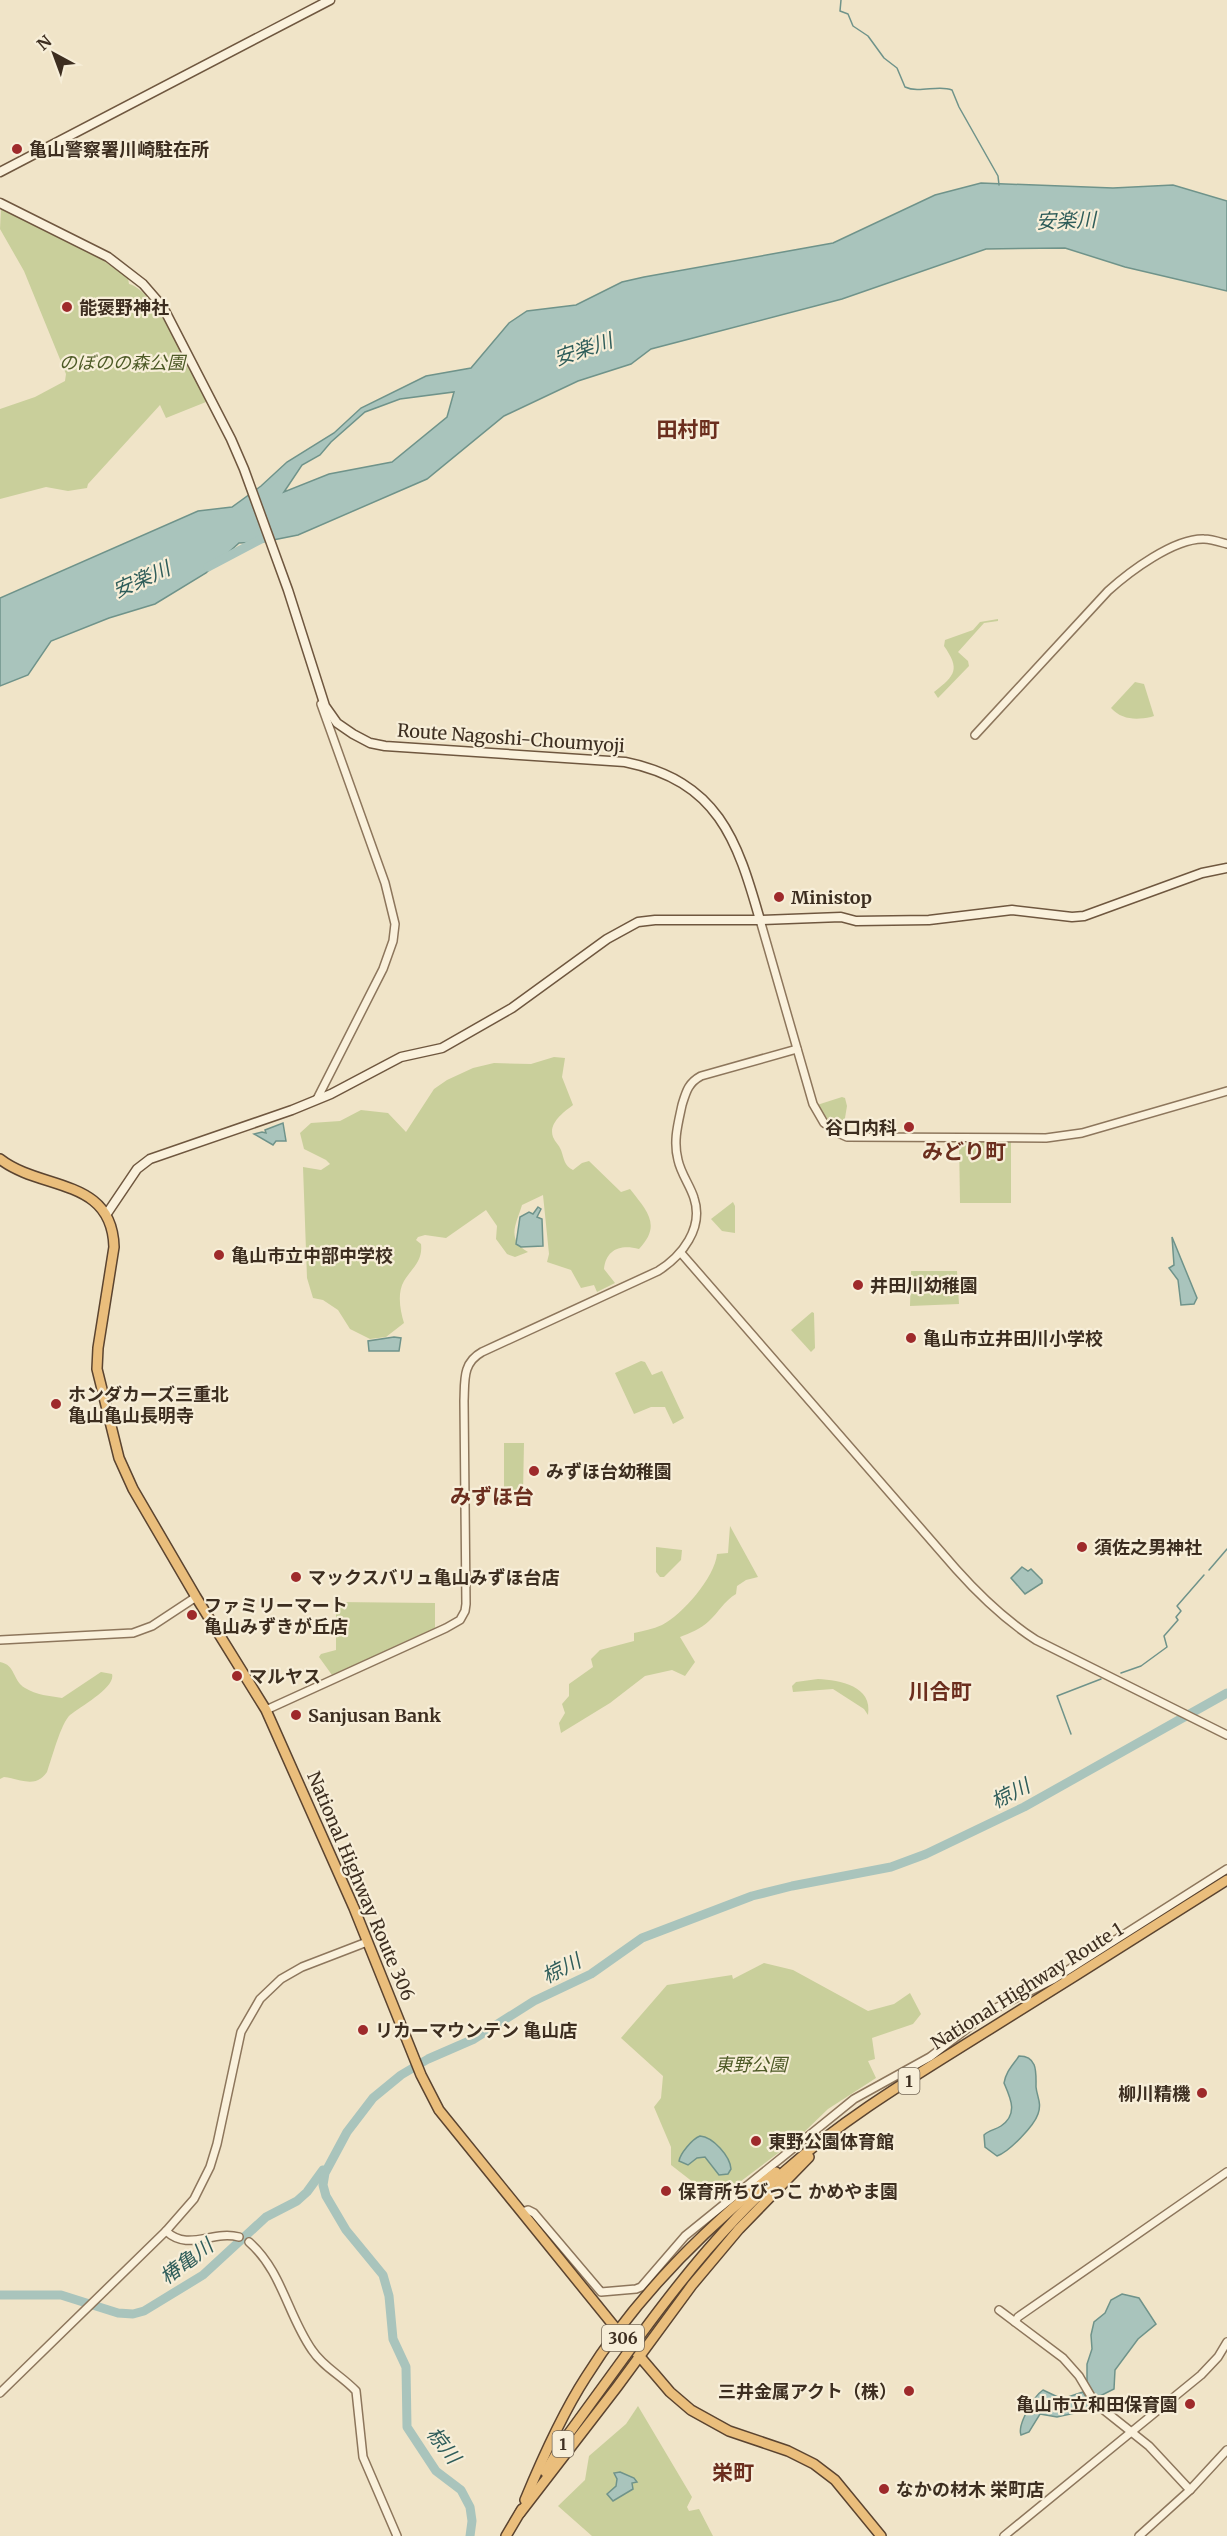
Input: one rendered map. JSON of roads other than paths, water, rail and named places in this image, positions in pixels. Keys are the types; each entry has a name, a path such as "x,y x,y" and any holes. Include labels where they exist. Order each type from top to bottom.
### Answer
{"highway":[{"path":"0,1159 32,1175 76,1189 94,1201 106,1215"},
{"name":"National Highway Route 306","path":"106,1215 114,1247 98,1348 98,1369 119,1458 127,1477 196,1598 266,1710 367,1942 421,2075 439,2110 670,2392 691,2410 729,2431 799,2456 828,2474 880,2536"},
{"name":"National Highway Route 1","path":"506,2536 567,2436 639,2337 718,2237 764,2190 809,2150 841,2126 937,2062 1227,1880"},
{"path":"520,2513 692,2285 739,2229 841,2126"},
{"path":"520,2513 575,2396 618,2331 646,2295 716,2223 789,2161 809,2150"}],"main road":[{"path":"0,172 330,0"},
{"name":"Route Nagoshi-Choumyoji","path":"0,202 108,257 124,268 153,295 167,314 244,469 288,590 325,706 334,720 353,734 370,742 396,747 625,762 646,767 679,782 711,808 730,833 743,860 760,920"},
{"path":"106,1215 137,1169 150,1159 332,1094 386,1063 447,1046 512,1008 592,948 638,922 841,917 856,921 929,920 1011,910 1072,917 1084,916 1203,873 1227,868"}],"street":[{"path":"975,735 1126,575 1182,543 1203,539 1227,544"},
{"path":"315,677 331,734 385,884 395,924 393,941 383,969 317,1100"},
{"path":"760,920 813,1104 821,1119 838,1133 854,1137 1064,1136 1227,1091"},
{"path":"266,1710 446,1628 463,1616 466,1604 465,1374 471,1360 482,1352 658,1271 681,1253 692,1234 696,1210 694,1197 680,1167 676,1145 678,1121 689,1084 701,1076 797,1049"},
{"path":"681,1253 956,1569 998,1613 1036,1640 1174,1706 1227,1735"},
{"path":"0,1640 133,1633 152,1626 196,1598"},
{"path":"522,2212 528,2210 534,2213 601,2292 636,2289 645,2282 685,2236 839,2109 890,2077 930,2057 990,2011 1054,1980 1227,1869"},
{"path":"0,2393 166,2231 195,2199 210,2167 217,2144 237,2047 251,2011 268,1991 290,1973 312,1962 367,1942"},
{"path":"1015,2322 1018,2317 1227,2172"},
{"path":"166,2231 175,2239 185,2241 218,2235 239,2237"},
{"path":"249,2242 282,2287 315,2355 356,2391 363,2457 397,2536"},
{"path":"999,2310 1063,2358 1079,2376 1095,2403 1149,2446 1190,2490"},
{"path":"1004,2536 1209,2367 1227,2342"},
{"path":"1139,2536 1190,2490 1227,2450"}],"water":[{"path":"981,183 1113,188 1173,185 1227,201 1227,291 1125,267 1065,248 986,249 842,299 651,349 631,364 578,381 504,416 427,479 298,535 263,542 239,543 206,573 155,604 109,618 51,641 28,675 0,686 0,598 198,511 232,507 261,486 287,462 334,433 361,408 426,376 471,368 509,323 527,311 576,305 622,282 644,277 833,243 935,195","holes":["454,392 447,417 392,462 329,474 284,492 302,465 320,455 365,412 400,399"]},
{"path":"283,1123 286,1141 276,1141 273,1145 254,1134 266,1133 265,1130"},
{"path":"538,1207 541,1209 537,1217 542,1219 543,1246 521,1247 516,1244 520,1217 529,1212 533,1214"},
{"path":"1172,1237 1197,1298 1194,1304 1181,1305 1178,1280 1169,1268 1174,1265"},
{"path":"401,1338 399,1351 369,1351 368,1341"},
{"path":"1022,1567 1028,1571 1031,1569 1042,1580 1042,1583 1025,1594 1011,1578"},
{"path":"1019,2056 1030,2059 1035,2066 1039,2110 1032,2125 1008,2149 997,2156 985,2147 984,2135 1001,2126 1010,2116 1012,2105 1004,2083 1008,2072"},
{"path":"700,2136 715,2143 728,2158 731,2169 728,2174 719,2175 705,2157 697,2158 688,2165 679,2161 687,2147"},
{"path":"1122,2294 1139,2298 1156,2324 1138,2339 1115,2370 1114,2389 1096,2398 1087,2382 1087,2364 1092,2349 1091,2335 1094,2322 1105,2313 1111,2300"},
{"path":"1043,2390 1062,2399 1083,2392 1093,2409 1057,2417 1040,2414 1029,2432 1021,2435 1021,2425 1027,2411"},
{"path":"620,2472 634,2478 637,2482 632,2483 633,2489 613,2501 607,2494 616,2486 617,2479 614,2473"}],"waterway":[{"path":"841,0 840,11 848,14 853,26 868,36 884,58 897,68 905,87 917,90 941,88 952,90 959,107 998,176 999,185"},
{"name":"安楽川","path":"208,567 265,537"},
{"path":"1209,1570 1227,1549"},
{"path":"1121,1673 1141,1666 1167,1647 1164,1636 1178,1620 1176,1617 1181,1611 1177,1606 1204,1575"},
{"path":"1071,1734 1057,1696 1101,1679"},
{"name":"椋川","path":"470,2536 472,2521 470,2507 461,2490 436,2471 407,2427 406,2367 393,2339 389,2296 383,2275 346,2230 326,2196 323,2185 325,2173 347,2132 373,2098 401,2075 428,2059 474,2039 534,2001 591,1974 642,1938 752,1896 891,1867 926,1854 1024,1807 1227,1693"},
{"name":"椿亀川","path":"0,2295 61,2295 118,2313 133,2314 144,2311 203,2275 266,2217 297,2201 307,2192 323,2170"}],"place":[{"name":"亀山警察署川崎駐在所","path":"17,149"},
{"name":"能褒野神社","path":"67,307"},
{"name":"Ministop","path":"779,897"},
{"name":"谷口内科","path":"909,1127"},
{"name":"亀山市立中部中学校","path":"219,1255"},
{"name":"井田川幼稚園","path":"858,1285"},
{"name":"亀山市立井田川小学校","path":"911,1338"},
{"name":"ホンダカーズ三重北 亀山亀山長明寺","path":"56,1404"},
{"name":"みずほ台幼稚園","path":"534,1471"},
{"name":"須佐之男神社","path":"1082,1547"},
{"name":"マックスバリュ亀山みずほ台店","path":"296,1577"},
{"name":"ファミリーマート 亀山みずきが丘店","path":"192,1615"},
{"name":"マルヤス","path":"237,1676"},
{"name":"Sanjusan Bank","path":"296,1715"},
{"name":"リカーマウンテン 亀山店","path":"363,2030"},
{"name":"柳川精機","path":"1202,2093"},
{"name":"東野公園体育館","path":"756,2141"},
{"name":"保育所ちびっこ かめやま園","path":"666,2191"},
{"name":"三井金属アクト（株）","path":"909,2391"},
{"name":"亀山市立和田保育園","path":"1190,2404"},
{"name":"なかの材木 栄町店","path":"884,2489"}],"district":[{"name":"田村町","path":"688,429"},
{"name":"みどり町","path":"964,1151"},
{"name":"みずほ台","path":"492,1496"},
{"name":"川合町","path":"940,1691"},
{"name":"栄町","path":"733,2472"}],"park label":[{"name":"のぼのの森公園","path":"122,362"},
{"name":"東野公園","path":"751,2064"}]}
